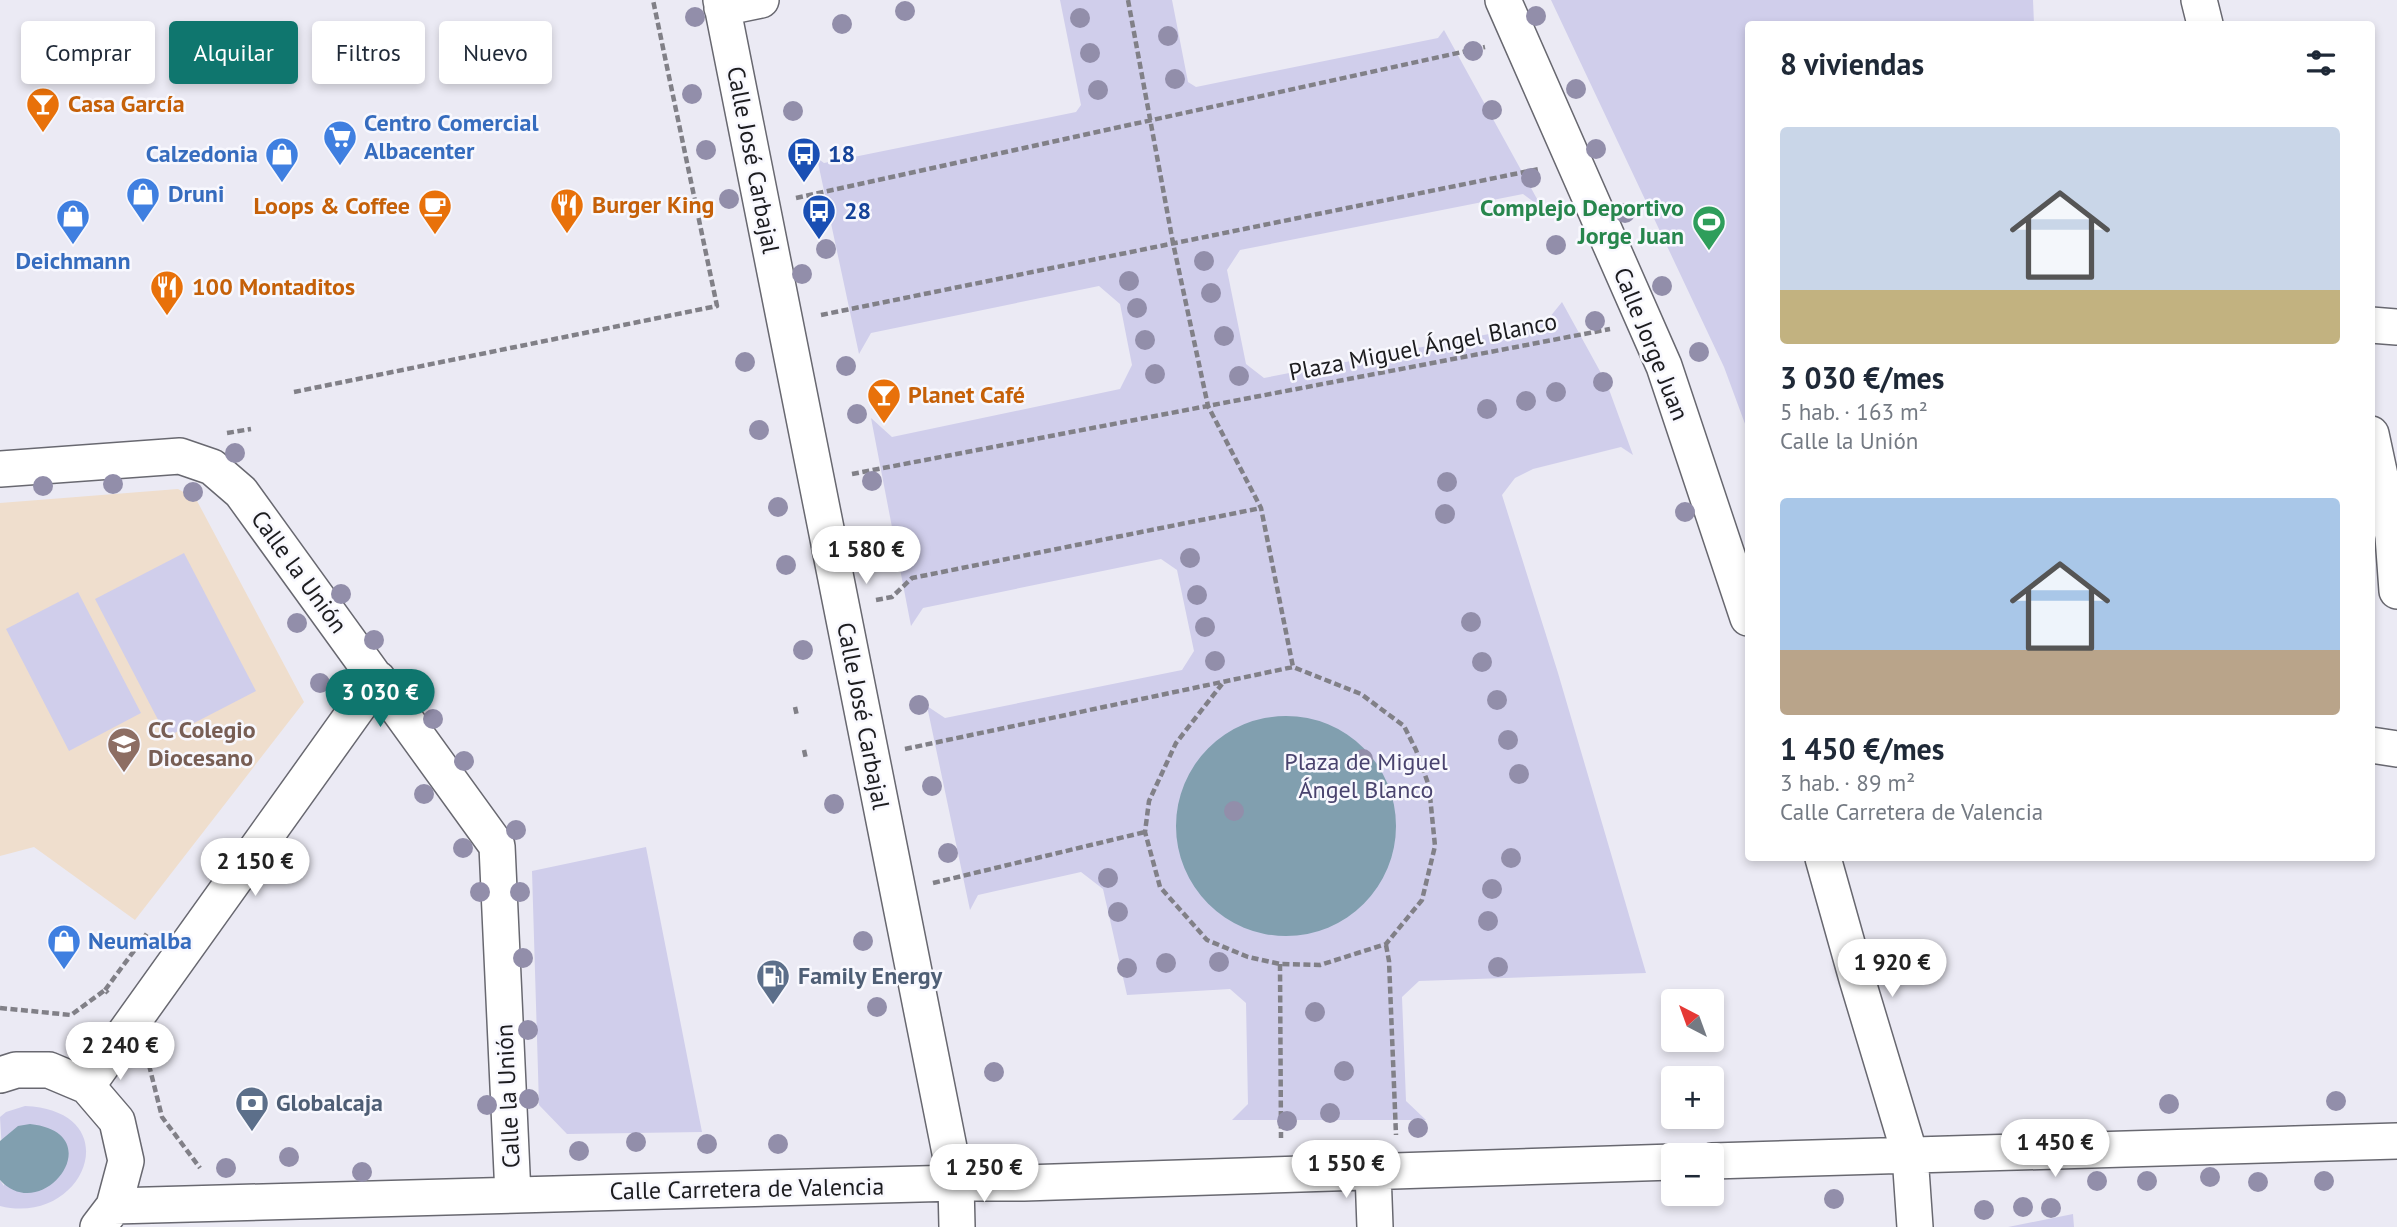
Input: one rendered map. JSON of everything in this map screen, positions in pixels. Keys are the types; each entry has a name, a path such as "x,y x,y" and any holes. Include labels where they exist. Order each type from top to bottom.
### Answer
{"street":[{"path":"722,4 761,0"},
{"name":"Calle Jorge Juan","path":"1503,0 1664,366 1745,609"},
{"path":"2199,0 2204,21"},
{"name":"Calle José Carbajal","path":"722,4 956,1183 957,1227"},
{"path":"2375,326 2397,327"},
{"path":"2375,451 2395,535 2397,591"},
{"name":"Calle la Unión","path":"0,468 180,456 212,467 241,492 497,846 513,1195"},
{"path":"87,1086 378,678"},
{"path":"2375,746 2397,749"},
{"path":"1824,861 1910,1155 1915,1227"},
{"path":"0,1075 16,1070 49,1070 87,1086 117,1121 126,1161 106,1217"},
{"path":"1724,1161 2397,1141"},
{"name":"Calle Carretera de Valencia","path":"106,1217 513,1195 1024,1183 1661,1162"},
{"path":"1373,1172 1374,1227"}],"path":[{"path":"294,392 717,306 653,0"},
{"path":"1128,0 1172,243 1208,406 1261,508 1293,667"},
{"path":"792,199 1520,39"},
{"path":"816,316 1575,162"},
{"name":"Plaza Miguel Ángel Blanco","path":"847,475 1645,322"},
{"path":"240,432 251,429"},
{"path":"872,600 892,597 912,579 1261,508"},
{"path":"902,750 1293,667 1361,694 1404,726 1429,786 1435,846 1422,900 1385,944 1320,965 1280,964 1248,957 1207,940 1160,887 1145,832 1149,801 1176,743 1222,684"},
{"path":"795,707 797,716"},
{"path":"804,750 806,759"},
{"path":"929,884 1145,832"},
{"path":"1385,944 1389,961 1397,1139"},
{"path":"1280,964 1281,1138"}],"shaded area":[{"name":"CC Colegio Diocesano","path":"178,489 196,499 304,702 135,920 34,847 0,856 0,503"},
{"path":"1286,716 1318,721 1338,729 1356,741 1371,756 1383,774 1391,794 1396,826 1391,858 1383,878 1371,896 1356,911 1338,923 1318,931 1286,936 1254,931 1234,923 1216,911 1201,896 1189,878 1181,858 1176,826 1181,794 1189,774 1201,756 1216,741 1234,729 1254,721"},
{"path":"30,1124 54,1131 66,1143 68,1158 62,1173 50,1185 34,1192 17,1191 0,1180 0,1141 18,1126"}],"green space":[{"name":"Plaza de Miguel Ángel Blanco","path":"1060,0 1172,0 1188,82 1196,87 1438,38 1444,30 1542,208 1523,194 1240,250 1227,270 1246,364 1264,378 1545,323 1562,302 1607,384 1633,455 1621,447 1533,469 1515,478 1502,495 1558,673 1646,973 1419,981 1402,997 1406,1101 1426,1120 1232,1120 1248,1104 1246,1003 1230,989 1127,995 1103,889 1081,872 978,895 970,910 927,706 945,718 1182,670 1194,651 1177,570 1161,559 923,608 911,626 871,418 892,437 1120,389 1132,365 1120,304 1099,286 871,333 859,354 817,158 824,163 1076,112 1081,105"},
{"name":"Complejo Deportivo Jorge Juan","path":"1551,0 2033,0 2034,21 1745,21 1745,424 1724,367"},
{"path":"184,553 256,691 167,737 95,599"},
{"path":"78,592 141,713 69,751 6,629"},
{"path":"646,847 702,1132 567,1134 539,1105 532,871"},
{"path":"25,1106 58,1113 77,1127 86,1145 84,1166 73,1185 55,1200 30,1208 0,1206 0,1180 4,1186 0,1117 6,1112"},
{"path":"2073,1214 2074,1227 2008,1227"}],"place":[{"name":"Casa García","path":"43,134"},
{"name":"Centro Comercial Albacenter","path":"340,167"},
{"name":"Calzedonia","path":"282,184"},
{"name":"18","path":"804,184"},
{"name":"Druni","path":"143,224"},
{"name":"Burger King","path":"567,235"},
{"name":"Loops & Coffee","path":"435,236"},
{"name":"28","path":"819,241"},
{"name":"Deichmann","path":"73,246"},
{"name":"Complejo Deportivo Jorge Juan","path":"1709,252"},
{"name":"100 Montaditos","path":"167,317"},
{"name":"Planet Café","path":"884,425"},
{"name":"CC Colegio Diocesano","path":"124,774"},
{"name":"Neumalba","path":"64,971"},
{"name":"Family Energy","path":"773,1006"},
{"name":"Globalcaja","path":"252,1133"}]}
